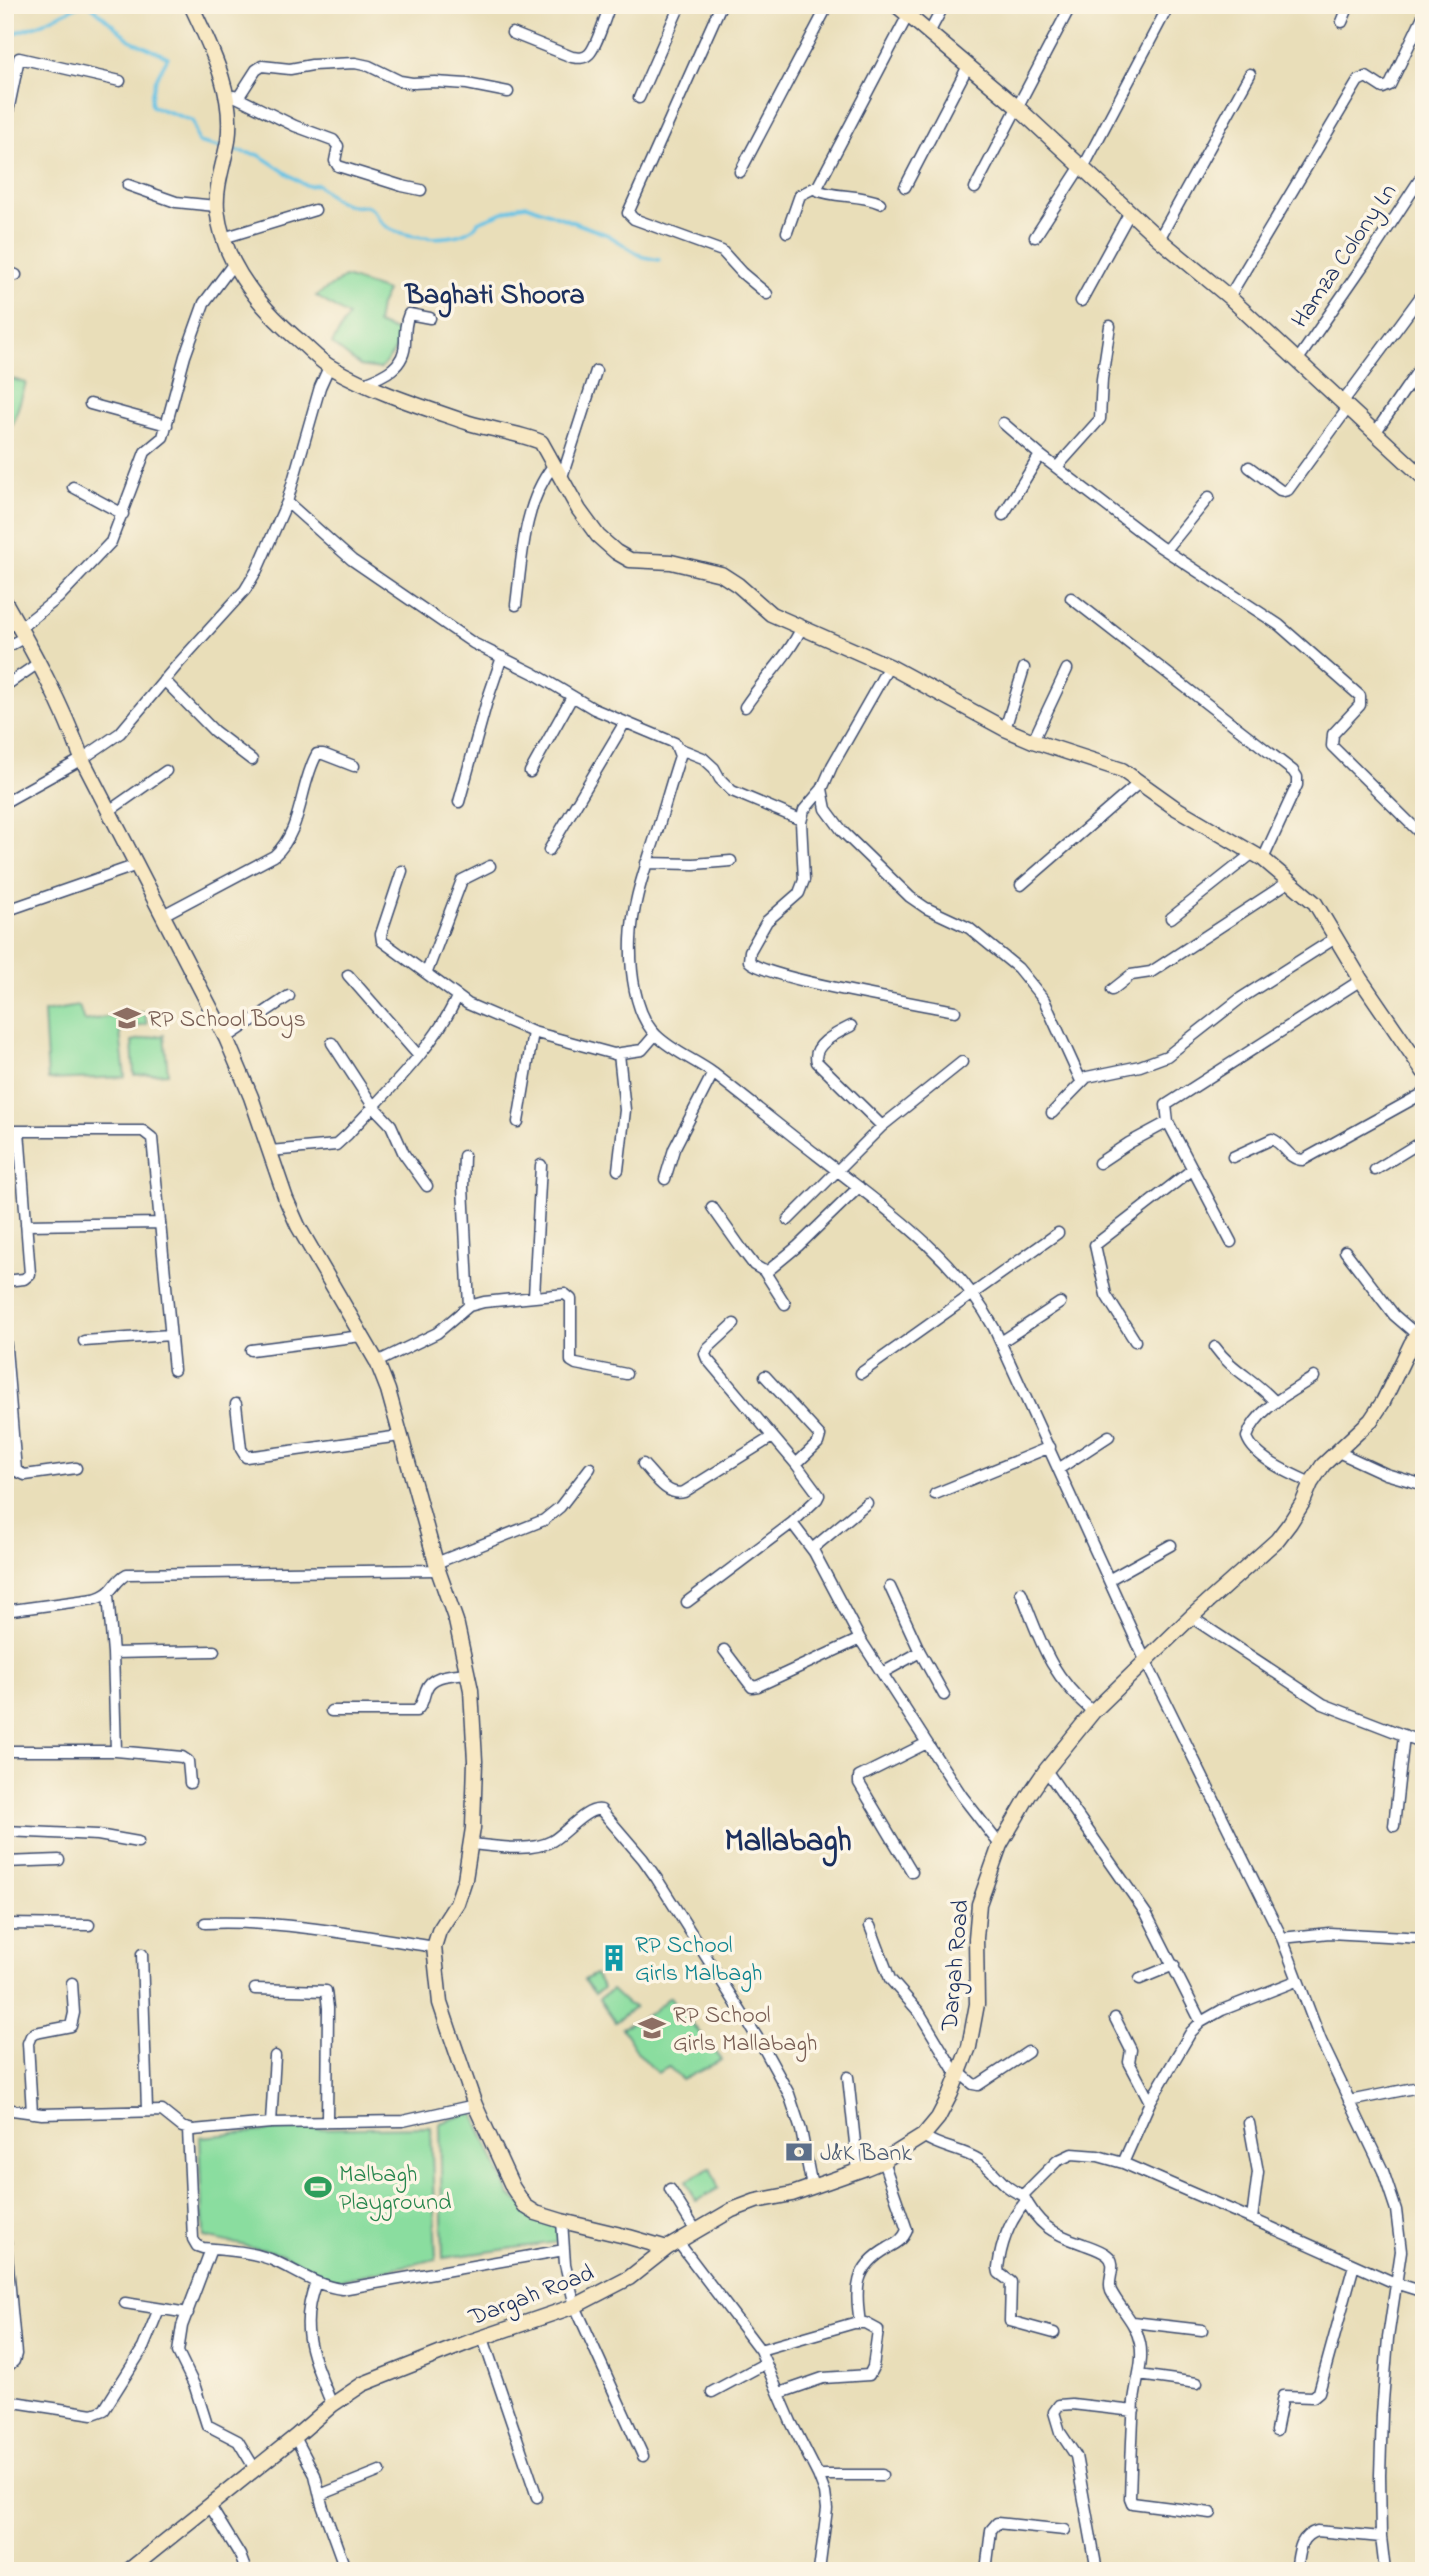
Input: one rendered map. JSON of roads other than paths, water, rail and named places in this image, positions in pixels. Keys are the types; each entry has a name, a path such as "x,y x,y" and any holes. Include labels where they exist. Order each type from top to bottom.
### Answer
{"street":[{"path":"191,5 232,94 216,206 223,238 234,263 253,294 273,319 329,367 472,424 541,442 561,480 598,536 630,560 671,562 721,575 738,584 771,614 889,666 1005,729 1122,770 1174,807 1258,856 1315,903 1361,980 1424,1072"},
{"path":"512,33 572,58 581,58 593,49 610,5"},
{"path":"639,98 680,5"},
{"path":"721,5 628,213 634,219 722,251 767,294"},
{"path":"740,172 828,5"},
{"path":"896,5 1017,107 1159,239 1229,297 1345,406 1422,472"},
{"path":"929,33 944,5"},
{"path":"975,188 1070,5"},
{"path":"1035,237 1082,167 1169,5"},
{"path":"1342,22 1349,5"},
{"path":"1229,297 1358,81 1366,77 1383,88 1390,85 1424,14"},
{"path":"787,232 800,195 814,189 842,143 908,15"},
{"path":"5,126 10,85 17,62 23,57 120,81"},
{"path":"232,94 262,66 290,69 345,62 369,66 400,81 467,84 508,92"},
{"path":"905,187 968,66"},
{"path":"1159,239 1250,74"},
{"path":"232,94 295,126 333,140 338,146 335,162 338,166 421,190"},
{"name":"Hamza Colony Ln","path":"1297,360 1424,173"},
{"path":"128,185 176,202 216,206"},
{"path":"814,189 829,194 868,197 880,203"},
{"path":"223,238 315,210"},
{"path":"1081,302 1130,212"},
{"path":"5,648 96,560 111,542 145,452 159,442 167,425 204,303 234,263"},
{"path":"1249,467 1280,489 1288,490 1424,292"},
{"path":"364,383 384,376 400,361 405,346 405,325 410,314 430,318"},
{"path":"1057,467 1100,419 1102,379 1110,326"},
{"path":"1375,433 1424,362"},
{"path":"5,802 82,759 120,733 246,590 287,502 320,387 329,367"},
{"path":"561,480 596,371"},
{"path":"90,404 167,425"},
{"path":"1003,423 1040,455 1166,550 1279,625 1360,696 1360,705 1333,734 1332,746 1424,837"},
{"path":"1003,515 1040,455"},
{"path":"516,606 527,526 538,491 553,466"},
{"path":"73,487 122,514"},
{"path":"1166,550 1209,497"},
{"path":"287,502 363,568 473,643 572,697 674,743 680,756 646,863 633,916 631,942 640,1009 655,1035 713,1073 859,1187 943,1260 984,1308 1060,1468 1146,1662 1282,1938 1296,1981 1321,2041 1383,2171 1396,2210 1401,2251 1395,2283 1382,2414 1381,2537 1385,2571"},
{"path":"1072,598 1293,771 1297,777 1297,785 1258,856 1171,918"},
{"path":"5,602 40,662 66,716 82,759 226,1038 298,1226 377,1362 388,1390 437,1566 456,1621 468,1673 475,1761 471,1844 466,1879 457,1903 439,1931 434,1947 440,2003 474,2105 513,2188 525,2206 536,2213 562,2221 672,2245 760,2350 825,2493 827,2509 819,2571"},
{"path":"745,707 758,686 791,648 802,627"},
{"path":"459,802 502,657"},
{"path":"5,686 40,662"},
{"path":"889,666 832,766 822,789 804,810 801,820 804,880 799,893 767,921 750,951 749,961 761,969 824,985 955,1011"},
{"path":"1005,729 1024,668"},
{"path":"1033,741 1067,669"},
{"path":"164,680 214,731 252,760"},
{"path":"530,772 572,697"},
{"path":"549,850 625,722"},
{"path":"678,748 703,758 732,792 801,820"},
{"path":"163,915 274,856 283,848 317,754 354,766"},
{"path":"109,811 166,771"},
{"path":"1021,885 1140,782"},
{"path":"822,789 826,809 843,832 910,897 926,908 969,928 1018,968 1052,1014 1081,1081"},
{"path":"646,863 694,864 731,861"},
{"path":"5,911 138,865"},
{"path":"427,972 462,880 490,866"},
{"path":"402,871 381,934 382,941 457,997 533,1032 619,1054 642,1049 655,1035"},
{"path":"1112,990 1131,975 1147,975 1290,881"},
{"path":"1052,1113 1081,1081 1092,1075 1140,1066 1167,1056 1241,998 1337,937"},
{"path":"348,975 418,1055"},
{"path":"1231,1242 1168,1122 1168,1102 1361,980"},
{"path":"226,1038 289,996"},
{"path":"270,1151 336,1144 418,1055 449,1015 457,997"},
{"path":"851,1027 823,1044 815,1057 882,1126"},
{"path":"518,1122 533,1032"},
{"path":"332,1043 373,1106 391,1125 404,1154 427,1186"},
{"path":"618,1170 625,1110 619,1054"},
{"path":"788,1220 882,1126 962,1062"},
{"path":"665,1179 674,1149 713,1073"},
{"path":"1233,1157 1272,1139 1292,1158 1307,1159 1424,1093"},
{"path":"1099,1163 1168,1122"},
{"path":"5,1131 143,1131 152,1138 174,1370"},
{"path":"5,1281 24,1279 30,1274 19,1131"},
{"path":"1375,1170 1424,1140"},
{"path":"464,1156 469,1306"},
{"path":"534,1296 541,1165"},
{"path":"1135,1341 1107,1295 1095,1245 1193,1170"},
{"path":"764,1271 769,1270 797,1246 859,1187"},
{"path":"712,1207 754,1265 764,1271 785,1304"},
{"path":"26,1225 160,1223"},
{"path":"861,1373 1058,1233"},
{"path":"1345,1251 1394,1315 1420,1329"},
{"path":"377,1362 437,1333 469,1306 484,1302 565,1294 571,1298 570,1357 573,1363 626,1374"},
{"path":"1001,1342 1060,1303"},
{"path":"688,1602 792,1523 819,1495 705,1354 734,1324"},
{"name":"Dargah Road","path":"128,2571 331,2405 380,2376 575,2306 629,2278 672,2245 744,2206 858,2171 883,2161 923,2136 938,2118 959,2075 969,2046 975,2015 979,1904 1000,1845 1046,1770 1093,1712 1191,1617 1276,1540 1297,1513 1311,1483 1336,1451 1359,1432 1383,1402 1420,1329"},
{"path":"84,1341 170,1335"},
{"path":"5,1336 16,1471 25,1475 76,1468"},
{"path":"251,1350 361,1336"},
{"path":"1215,1347 1224,1360 1261,1386 1275,1402"},
{"path":"765,1376 820,1436 818,1443 796,1464"},
{"path":"1311,1483 1284,1470 1254,1450 1247,1437 1251,1427 1275,1402 1314,1377"},
{"path":"236,1404 241,1450 246,1457 400,1436"},
{"path":"1060,1468 1109,1436"},
{"path":"643,1464 670,1492 677,1494 772,1437"},
{"path":"935,1494 1050,1447"},
{"path":"1336,1451 1386,1474 1424,1485"},
{"path":"5,1611 108,1595 123,1576 128,1574 437,1566 544,1520 561,1507 590,1468"},
{"path":"812,1549 867,1503"},
{"path":"792,1523 812,1549 860,1639 884,1672 962,1796 1000,1845"},
{"path":"1110,1579 1171,1545"},
{"path":"890,1587 920,1652 944,1695"},
{"path":"1021,1592 1050,1664 1060,1680 1093,1712"},
{"path":"108,1595 116,1751"},
{"path":"1191,1617 1323,1704 1424,1743"},
{"path":"724,1650 752,1687 860,1639"},
{"path":"113,1653 214,1651"},
{"path":"884,1672 920,1652"},
{"path":"331,1711 416,1711 433,1679 468,1673"},
{"path":"1394,1826 1404,1735"},
{"path":"912,1872 859,1783 859,1777 927,1742"},
{"path":"5,1751 116,1751 182,1757 188,1761 190,1783"},
{"path":"1046,1770 1147,1916 1201,2022"},
{"path":"471,1844 539,1846 553,1840 591,1810 601,1810 657,1879 762,2045 796,2111 812,2187"},
{"path":"5,1831 98,1835 138,1842"},
{"path":"5,1862 59,1860"},
{"path":"205,1923 248,1921 289,1925 434,1947"},
{"path":"5,1924 89,1925"},
{"path":"870,1926 890,1979 919,2012 959,2075 978,2085 1028,2052"},
{"path":"1282,1938 1329,1933 1424,1938"},
{"path":"142,1954 147,2110"},
{"path":"1140,1979 1174,1965"},
{"path":"1123,2163 1150,2102 1191,2032 1201,2022 1222,2010 1296,1981"},
{"path":"32,2113 31,2036 71,2026 74,2013 72,1983"},
{"path":"255,1989 326,1991 327,2121"},
{"path":"1115,2018 1132,2050 1129,2062 1150,2102"},
{"path":"271,2123 275,2056"},
{"path":"848,2077 858,2171"},
{"path":"1349,2101 1424,2086"},
{"path":"5,2109 32,2113 147,2110 168,2114 188,2130 271,2123 403,2121 474,2105"},
{"path":"1250,2123 1258,2172 1252,2219"},
{"path":"188,2130 193,2239 197,2246 236,2250 269,2259 332,2288 353,2288 564,2250"},
{"path":"923,2136 933,2143 976,2158 1006,2186 1025,2198 1043,2225 1052,2232 1110,2257 1111,2291 1132,2322 1140,2340 1130,2498 1136,2505 1211,2513"},
{"path":"1054,2333 1010,2321 1011,2282 999,2273 998,2268 1007,2231 1025,2198 1057,2161 1072,2154 1098,2155 1123,2163 1395,2283 1424,2292"},
{"path":"860,2323 856,2295 859,2277 876,2255 904,2237 907,2230 883,2161"},
{"path":"670,2189 696,2231"},
{"path":"562,2221 568,2283 575,2306 643,2456"},
{"path":"5,2234 16,2354 14,2361 5,2369"},
{"path":"211,2249 180,2333 178,2352 195,2387 207,2425 238,2441 255,2469"},
{"path":"1276,2431 1283,2396 1313,2396 1319,2392 1354,2265"},
{"path":"316,2282 309,2300 307,2329 310,2347 331,2405"},
{"path":"125,2303 188,2313"},
{"path":"5,2397 13,2402 93,2414 104,2410 143,2348 159,2309"},
{"path":"1132,2322 1202,2330"},
{"path":"760,2350 860,2323 874,2326 878,2330 873,2367 869,2375 823,2378 780,2393"},
{"path":"483,2338 537,2497"},
{"path":"712,2392 766,2363"},
{"path":"1139,2375 1197,2383"},
{"path":"1097,2571 1078,2464 1070,2444 1060,2432 1054,2412 1059,2405 1072,2403 1134,2411"},
{"path":"295,2437 315,2475 346,2571"},
{"path":"320,2495 380,2471"},
{"path":"818,2475 882,2475"},
{"path":"210,2506 240,2555 246,2571"},
{"path":"986,2571 991,2530 998,2522 1065,2530"},
{"path":"1296,2571 1301,2541 1307,2534 1317,2531 1381,2537"}],"waterway":[{"path":"5,36 38,25 80,5"},
{"path":"90,5 130,40 168,57 153,87 152,106 193,121 198,142 223,148"},
{"path":"231,150 259,155 303,184 317,184 338,201 369,207 383,224 404,234 433,238 461,234 478,222 527,205 608,235 643,257 659,260"}],"place":[{"name":"RP School Boys","path":"127,1018"},
{"name":"RP School Girls Malbagh","path":"614,1958"},
{"name":"RP School Girls Mallabagh","path":"652,2028"},
{"name":"J&K Bank","path":"799,2152"},
{"name":"Malbagh Playground","path":"318,2187"}],"district":[{"name":"Baghati Shoora","path":"495,293"},
{"name":"Mallabagh","path":"788,1839"}]}
